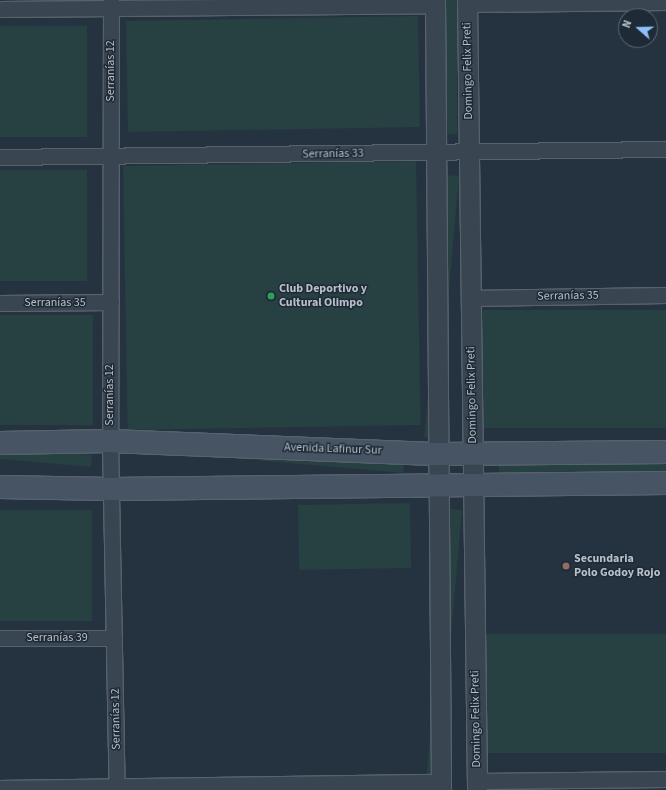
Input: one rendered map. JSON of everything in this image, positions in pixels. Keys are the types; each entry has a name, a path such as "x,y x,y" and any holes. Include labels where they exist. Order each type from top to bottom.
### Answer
{"main road":[{"name":"Avenida Lafinur Sur","path":"0,443 110,440 440,454 666,452"},
{"path":"0,487 111,489 666,483"}],"street":[{"path":"0,9 111,4 435,2 440,454 441,786 0,788"},
{"path":"467,2 666,2"},
{"name":"Domingo Felix Preti","path":"467,2 477,786"},
{"name":"Serranías 12","path":"111,4 110,440 117,788"},
{"name":"Serranías 33","path":"0,157 436,153 666,149"},
{"name":"Serranías 35","path":"471,298 666,295"},
{"name":"Serranías 35","path":"0,303 111,302"},
{"name":"Serranías 39","path":"0,638 114,638"},
{"path":"477,786 666,778"}],"green space":[{"path":"446,0 457,0 457,134 446,134"},
{"path":"418,16 420,127 128,132 126,21"},
{"path":"0,26 87,26 87,137 0,137"},
{"name":"Club Deportivo y Cultural Olimpo","path":"416,161 421,425 128,430 123,166"},
{"path":"0,170 87,170 87,281 0,281"},
{"path":"447,175 459,176 436,438 424,437"},
{"path":"482,310 666,310 666,428 482,428"},
{"path":"0,315 93,315 93,425 0,425"},
{"path":"143,439 404,462 403,473 142,450"},
{"path":"0,447 92,455 91,467 0,459"},
{"path":"499,464 666,464 666,475 499,475"},
{"path":"410,503 411,568 299,570 298,505"},
{"path":"450,509 462,510 437,790 426,789"},
{"path":"0,510 92,510 92,621 0,621"},
{"path":"486,634 666,634 666,753 486,753"}],"place":[{"name":"Club Deportivo y Cultural Olimpo","path":"271,296"},
{"name":"Secundaria Polo Godoy Rojo","path":"566,566"}]}
